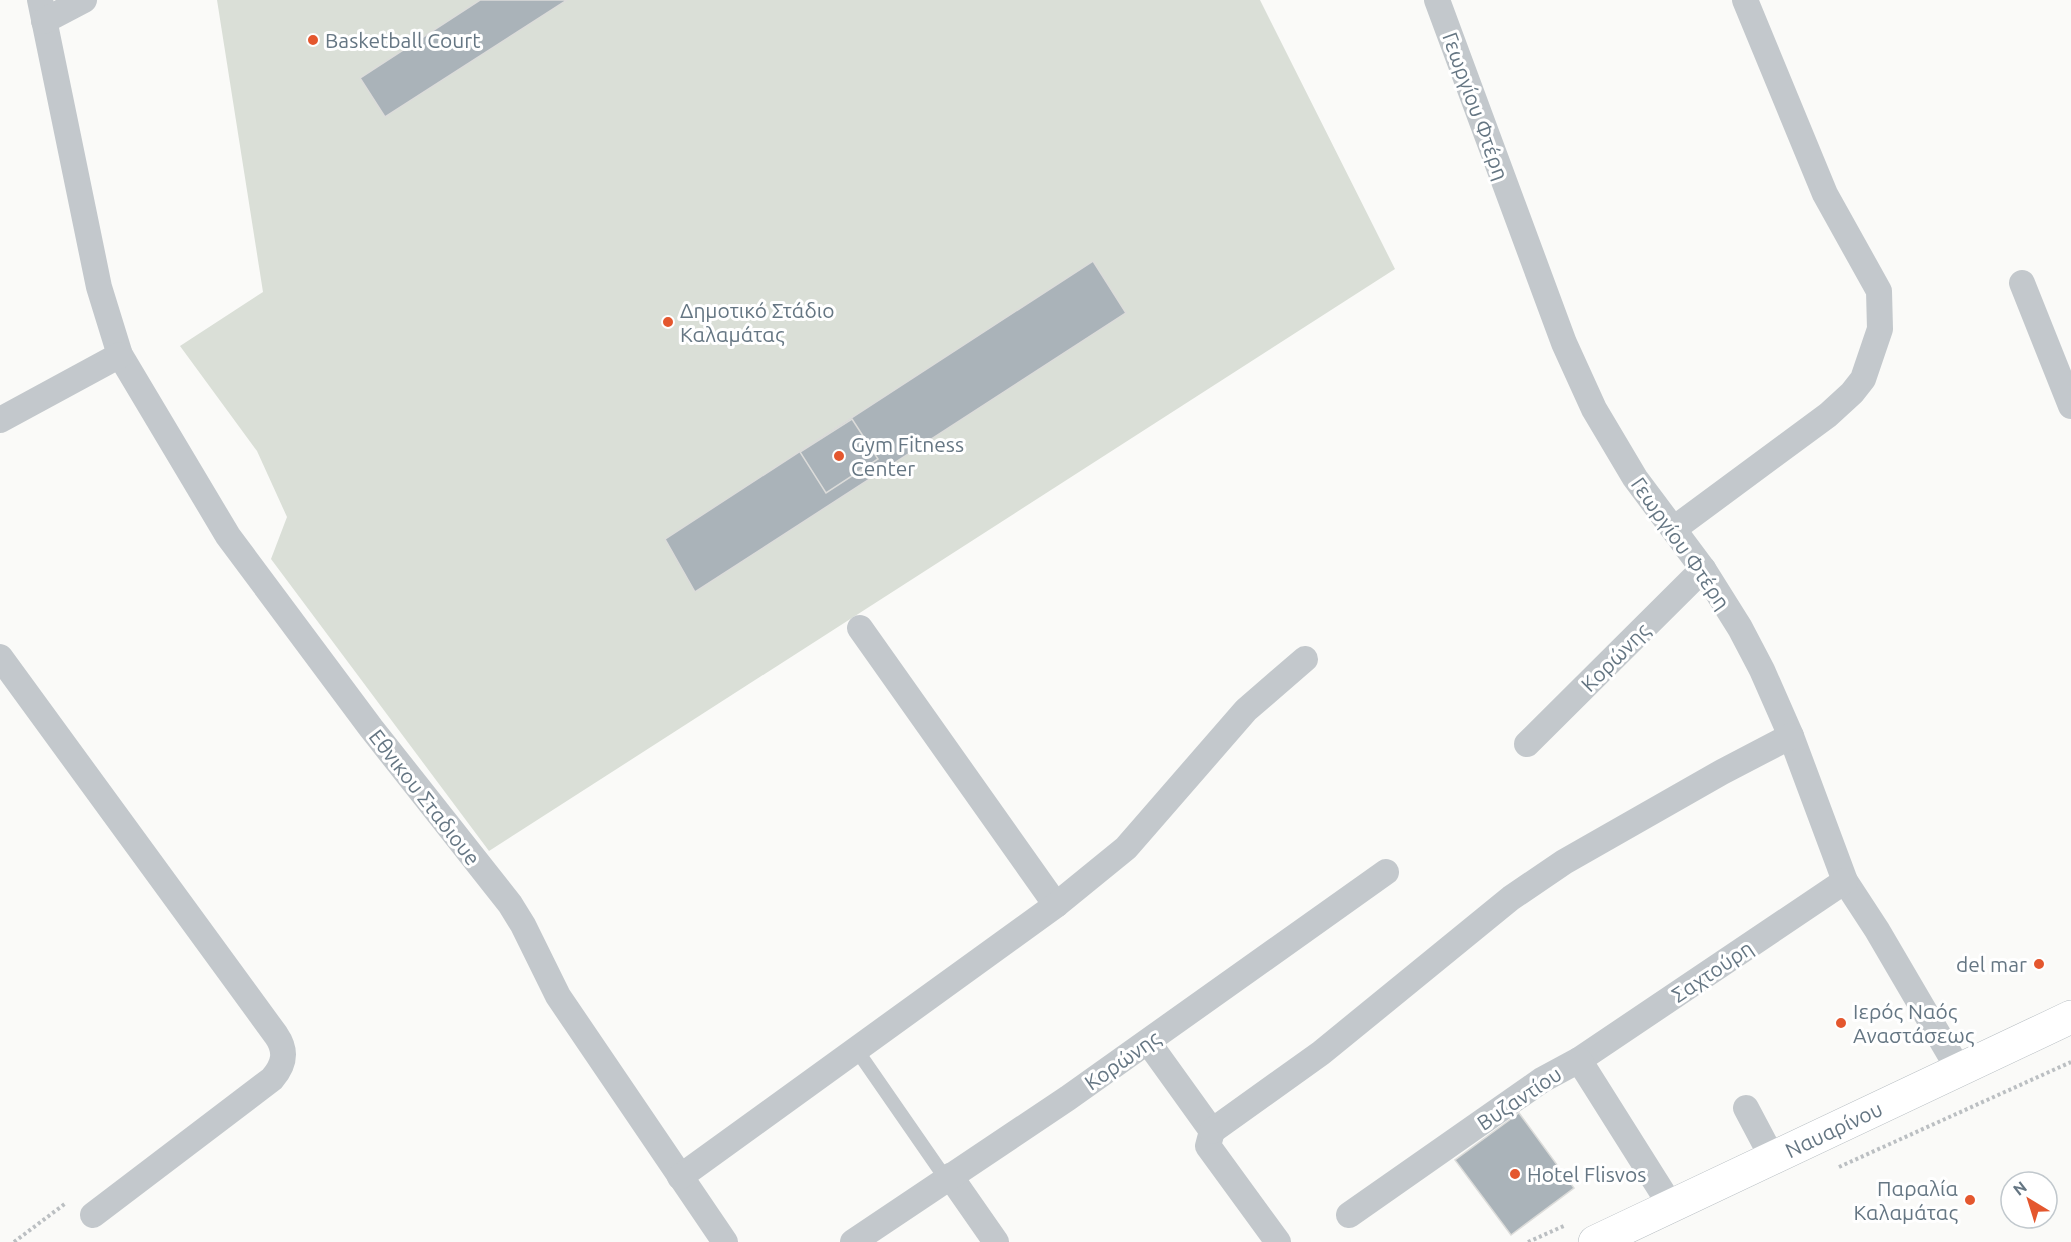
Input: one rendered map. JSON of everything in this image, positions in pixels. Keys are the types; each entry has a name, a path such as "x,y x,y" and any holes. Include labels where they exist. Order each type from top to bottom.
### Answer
{"main road":[{"name":"Ναυαρίνου","path":"1595,1242 2071,1017"}],"street":[{"path":"42,10 84,0"},
{"name":"Γεωργίου Φτέρη","path":"1437,0 1568,353 1594,409 1635,478 1675,528 1703,569 1762,670 1791,736 1845,881 1877,930 1959,1070"},
{"path":"1675,528 1847,399 1863,379 1880,329 1879,291 1825,194 1745,0"},
{"name":"Εθνικου Σταδιουe","path":"42,10 99,286 120,355 228,536 371,728 510,904 523,925 558,996 725,1242"},
{"path":"2022,283 2071,406"},
{"path":"0,420 120,355"},
{"name":"Κορώνης","path":"1527,744 1703,569"},
{"path":"860,628 1056,905"},
{"path":"0,657 276,1035 283,1049 282,1065 272,1079 93,1215"},
{"path":"680,1177 1056,905 1126,848 1246,710 1305,659"},
{"path":"1278,1242 1208,1146 1212,1131 1321,1053 1511,898 1564,862 1791,736"},
{"name":"Κορώνης","path":"853,1242 1148,1042 1386,872"},
{"name":"Σαχτούρη","path":"1579,1060 1845,881"},
{"path":"1148,1042 1212,1131"},
{"name":"Βυζαντίου","path":"1349,1215 1542,1080 1579,1060 1671,1206"},
{"path":"1746,1108 1773,1159"},
{"path":"948,1177 996,1242"}],"lane":[{"path":"856,1049 948,1177"}],"path":[{"path":"1834,1169 2071,1062"}],"shaded area":[{"name":"Δημοτικό Στάδιο Καλαμάτας","path":"217,0 1260,0 1395,269 489,851 271,559 287,517 257,451 180,346 263,292"}],"building":[{"path":"480,0 567,0 385,117 360,78"},
{"path":"1093,261 1126,313 695,592 665,539"},
{"name":"Gym Fitness Center","path":"852,419 878,459 826,493 800,452"},
{"name":"Hotel Flisvos","path":"1519,1113 1574,1188 1511,1235 1455,1160"}],"place":[{"name":"Basketball Court","path":"313,40"},
{"name":"Δημοτικό Στάδιο Καλαμάτας","path":"668,322"},
{"name":"Gym Fitness Center","path":"839,456"},
{"name":"del mar","path":"2039,964"},
{"name":"Ιερός Ναός Αναστάσεως","path":"1841,1023"},
{"name":"Hotel Flisvos","path":"1515,1174"},
{"name":"Παραλία Καλαμάτας","path":"1970,1200"}]}
